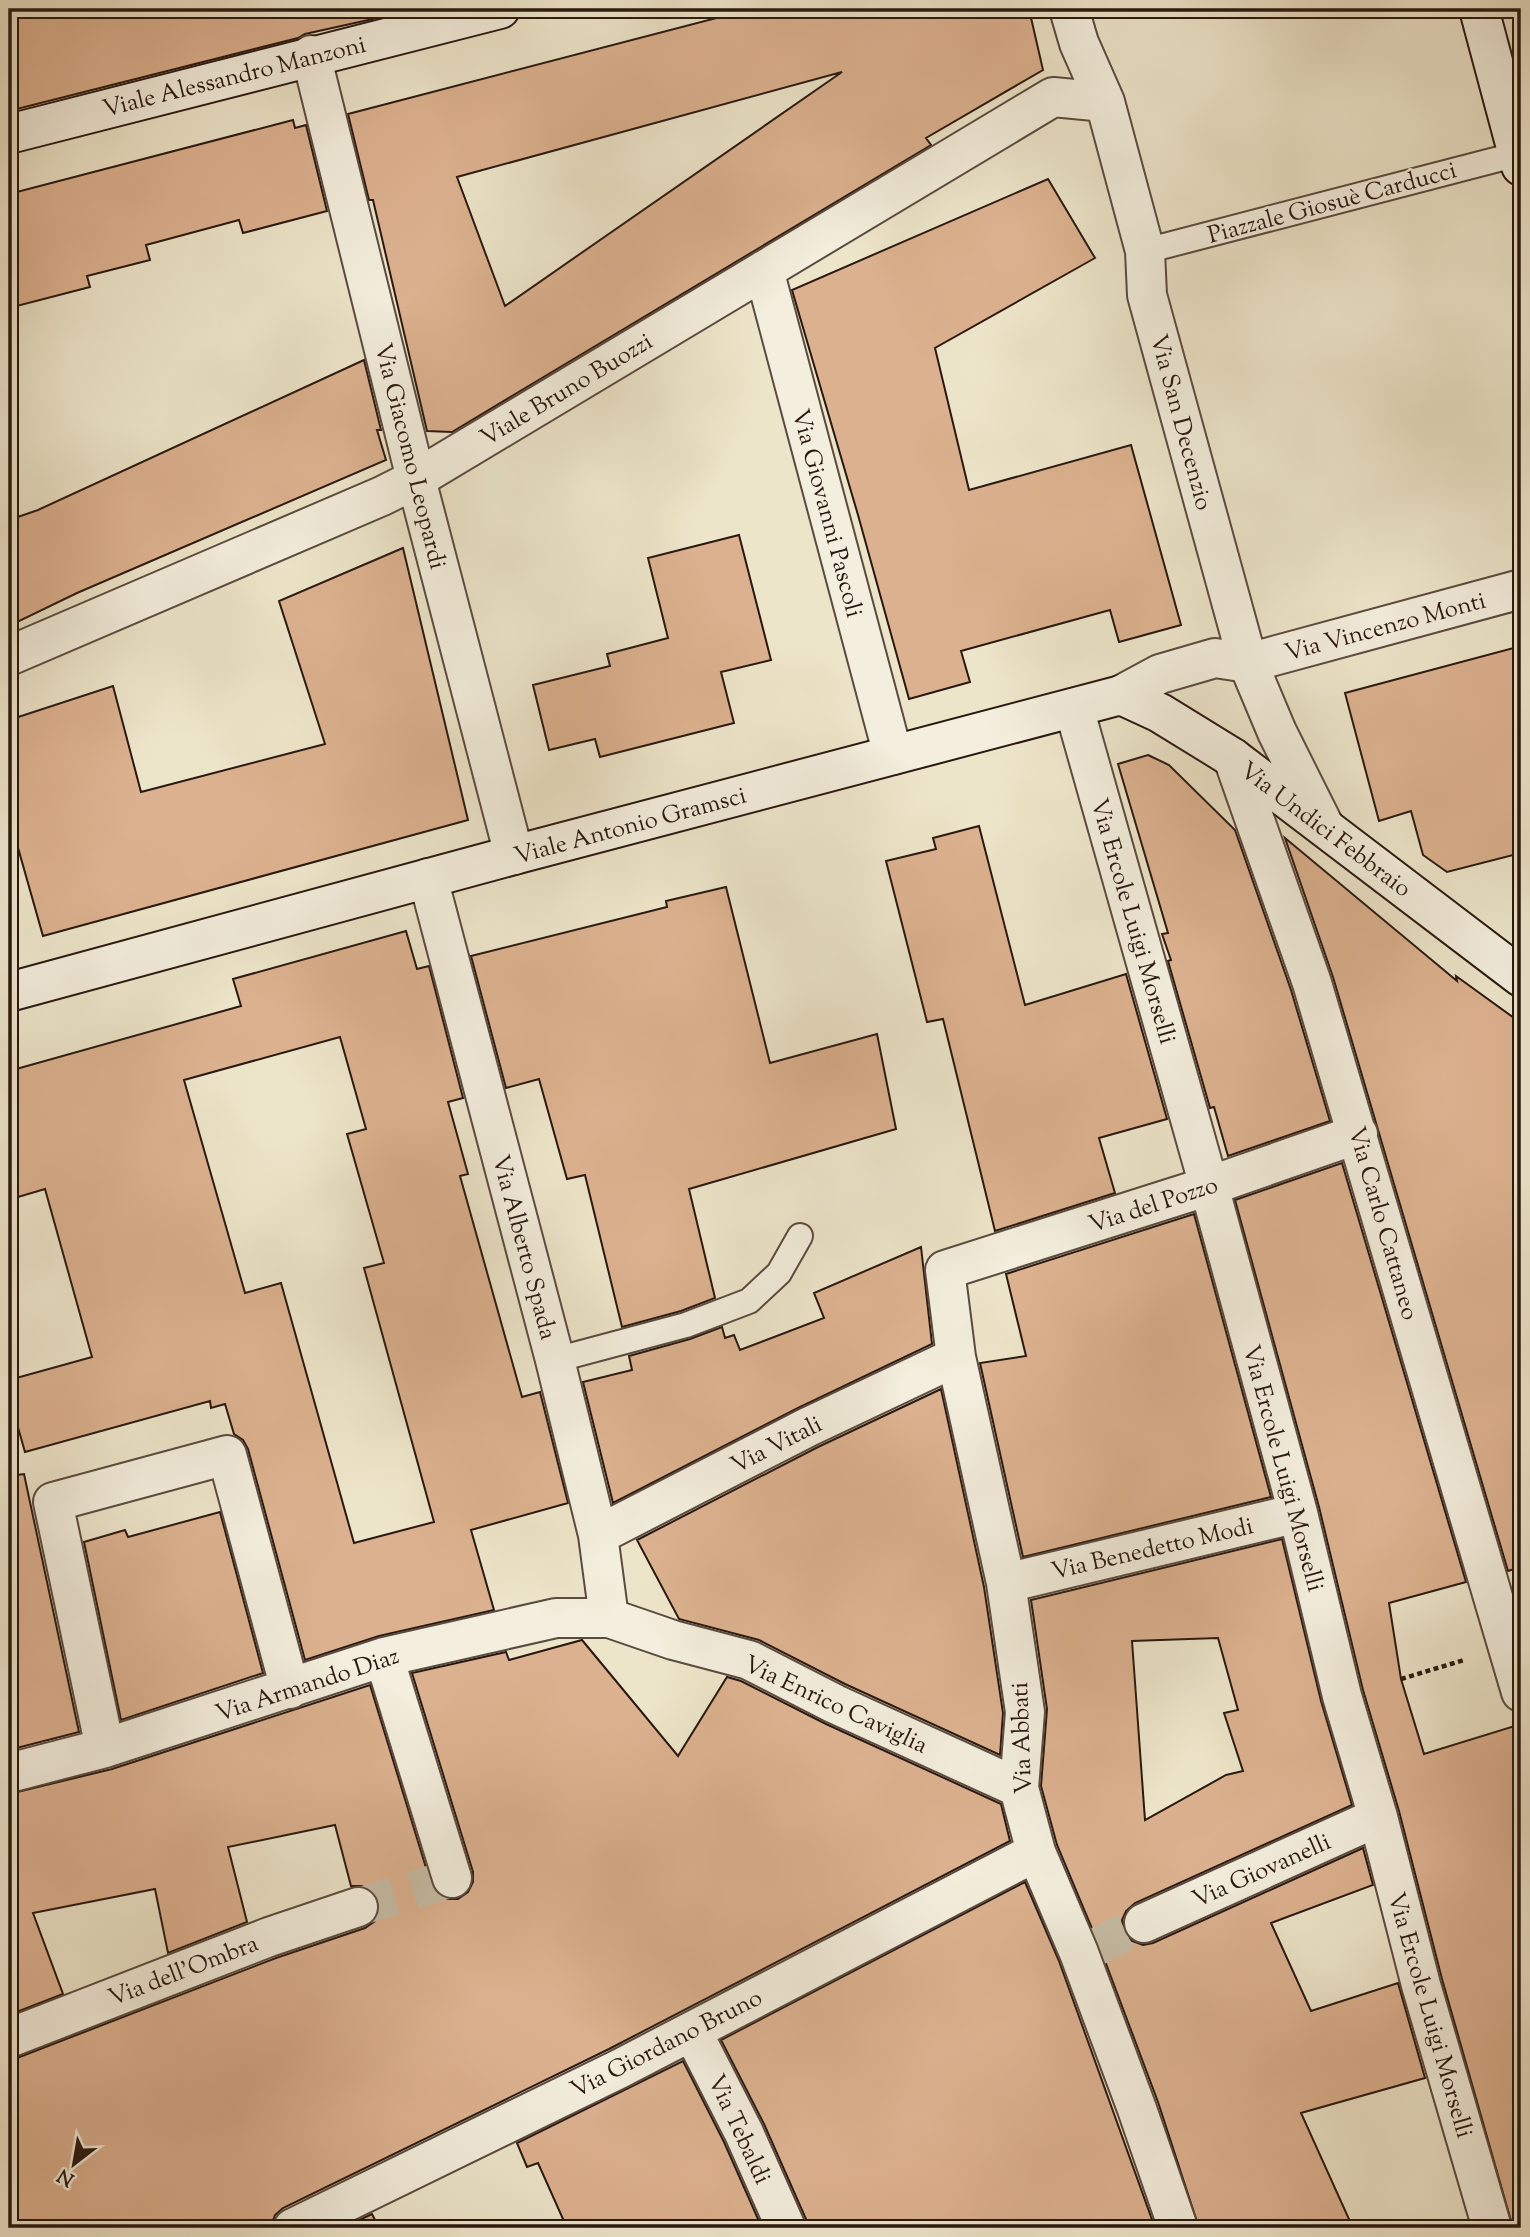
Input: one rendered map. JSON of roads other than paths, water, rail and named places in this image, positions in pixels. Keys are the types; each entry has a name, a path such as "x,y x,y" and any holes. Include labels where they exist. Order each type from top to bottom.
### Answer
{"street":[{"name":"Viale Alessandro Manzoni","path":"9,134 500,9"},
{"name":"Via San Decenzio","path":"1069,9 1079,43 1105,102 1146,251 1147,295 1248,663 1277,732 1324,826"},
{"path":"1479,9 1520,160"},
{"name":"Via Giacomo Leopardi","path":"312,55 416,479 514,855"},
{"name":"Viale Bruno Buozzi","path":"9,656 416,479 1054,97 1105,102"},
{"name":"Via Giovanni Pascoli","path":"764,270 893,755"},
{"name":"Via Vincenzo Monti","path":"1248,663 1521,589"},
{"name":"Viale Antonio Gramsci","path":"9,992 1121,695 1160,674 1216,658 1248,663"},
{"name":"Via Undici Febbraio","path":"1121,695 1160,712 1233,758 1521,977"},
{"name":"Via Ercole Luigi Morselli","path":"1074,708 1298,1513 1342,1696 1378,1817 1421,1985 1492,2228"},
{"name":"Via Carlo Cattaneo","path":"1233,758 1312,983 1521,1692"},
{"name":"Via Alberto Spada","path":"428,878 555,1360 598,1535 609,1618"},
{"name":"Via del Pozzo","path":"945,1270 1209,1186 1358,1134"},
{"name":"Via Abbati","path":"945,1270 956,1357 1006,1583 1026,1712 1019,1788 1036,1852 1085,1951 1178,2228"},
{"name":"Via Vitali","path":"598,1535 808,1427 956,1357"},
{"path":"105,1748 53,1502 227,1455 290,1689"},
{"name":"Via Benedetto Modi","path":"1006,1583 1298,1513"},
{"name":"Via Armando Diaz","path":"9,1773 105,1748 384,1657 556,1618 609,1618"},
{"name":"Via Enrico Caviglia","path":"609,1618 673,1640 749,1660 835,1704 1019,1788"},
{"path":"384,1657 452,1878"},
{"name":"Via Giovanelli","path":"1144,1923 1378,1817"},
{"name":"Via Giordano Bruno","path":"293,2228 692,2031 1036,1852"},
{"name":"Via dell'Ombra","path":"9,2038 269,1937 358,1907"},
{"name":"Via Tebaldi","path":"692,2031 744,2133 786,2228"}],"lane":[{"name":"Piazzale Giosuè Carducci","path":"1146,251 1520,160"},
{"path":"555,1360 686,1325 748,1301 779,1273 800,1236"}],"tunnel":[{"path":"358,1907 452,1878"},
{"path":"1092,1949 1144,1923"}]}
